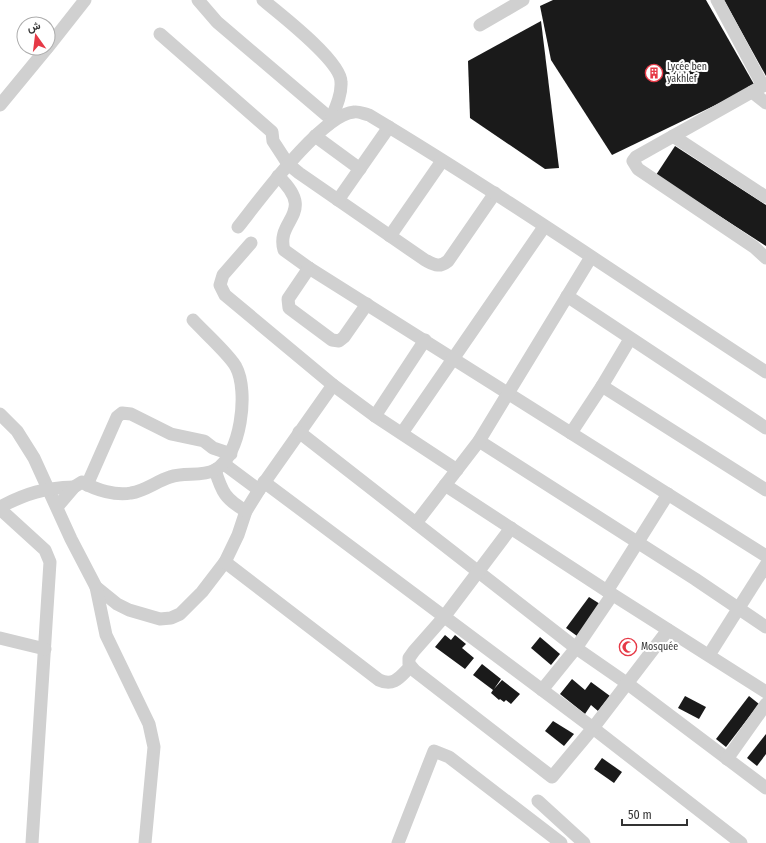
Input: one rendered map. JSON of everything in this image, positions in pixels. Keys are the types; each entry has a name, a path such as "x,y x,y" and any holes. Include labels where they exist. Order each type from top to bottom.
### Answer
{"street":[{"path":"56,38 85,0"},
{"path":"198,0 201,6 217,22 330,121"},
{"path":"238,228 288,164 330,121 338,101 341,80 333,63 308,38 263,0"},
{"path":"480,25 523,0"},
{"path":"717,0 760,87 766,103"},
{"path":"160,34 272,132 273,141 288,164 298,173 436,266 442,266 448,261 495,194"},
{"path":"0,105 41,56"},
{"path":"760,87 636,157 633,161 634,166 754,247 766,258"},
{"path":"330,121 353,112 369,115 495,194 766,372"},
{"path":"338,200 389,127"},
{"path":"315,136 360,168"},
{"path":"673,136 766,197"},
{"path":"390,236 442,161"},
{"path":"278,176 293,194 296,204 294,214 283,237 284,250 309,268 766,556"},
{"path":"402,433 544,227"},
{"path":"251,243 223,275 220,285 222,292 333,385 375,416 457,470"},
{"path":"416,523 479,441 591,257"},
{"path":"309,268 288,299 289,308 332,340 339,341 344,337 367,304"},
{"path":"567,296 766,428"},
{"path":"193,320 236,366 242,383 243,405 223,462 220,486 225,496 232,503 246,512"},
{"path":"570,433 602,386 630,339"},
{"path":"375,416 425,340"},
{"path":"96,587 117,604 129,610 160,619 170,618 180,614 197,597 225,562 238,535 246,512 298,432 333,385"},
{"path":"602,386 766,490"},
{"path":"57,507 81,486 117,417 122,413 130,414 171,434 204,441 213,448 223,462 262,486 542,690 741,843"},
{"path":"0,414 17,431 34,458 96,587 106,635 149,724 154,747 145,843"},
{"path":"298,432 576,648 628,684 766,788"},
{"path":"479,441 638,542 766,627"},
{"path":"32,843 50,567 46,550 1,506 48,488 81,486 115,494 132,493 172,476 204,474 223,462"},
{"path":"445,485 610,593 766,692"},
{"path":"542,690 576,648 668,494"},
{"path":"511,528 444,618 414,651 409,658 410,667 552,777 628,684 668,630"},
{"path":"225,562 378,680 392,683 397,681 410,667"},
{"path":"709,655 766,565"},
{"path":"0,638 45,649"},
{"path":"727,759 766,704"},
{"path":"398,843 434,751 449,757 561,843"},
{"path":"538,801 584,843"}],"building":[{"name":"Lycée ben yakhlef","path":"553,0 706,0 755,86 612,155 551,60 540,6"},
{"path":"724,0 766,0 766,76"},
{"path":"541,21 559,168 545,169 470,118 468,61"},
{"path":"675,146 766,205 766,246 656,175"},
{"path":"589,597 600,604 577,636 566,628"},
{"path":"445,635 451,640 455,635 466,644 462,648 474,658 465,669 435,647"},
{"path":"540,637 560,654 551,665 531,648"},
{"path":"482,664 501,679 494,689 502,680 520,694 511,704 506,700 504,702 500,699 499,700 491,693 493,690 473,675"},
{"path":"572,679 585,690 591,682 610,696 598,711 591,705 585,714 560,694"},
{"path":"685,696 706,707 699,719 678,708"},
{"path":"749,696 759,704 726,747 716,739"},
{"path":"553,721 574,734 564,746 545,731"},
{"path":"766,734 766,754 757,766 747,758"},
{"path":"602,758 622,772 614,783 594,769"}],"place":[{"name":"Lycée ben yakhlef","path":"654,73"},
{"name":"Mosquée","path":"628,647"}]}
